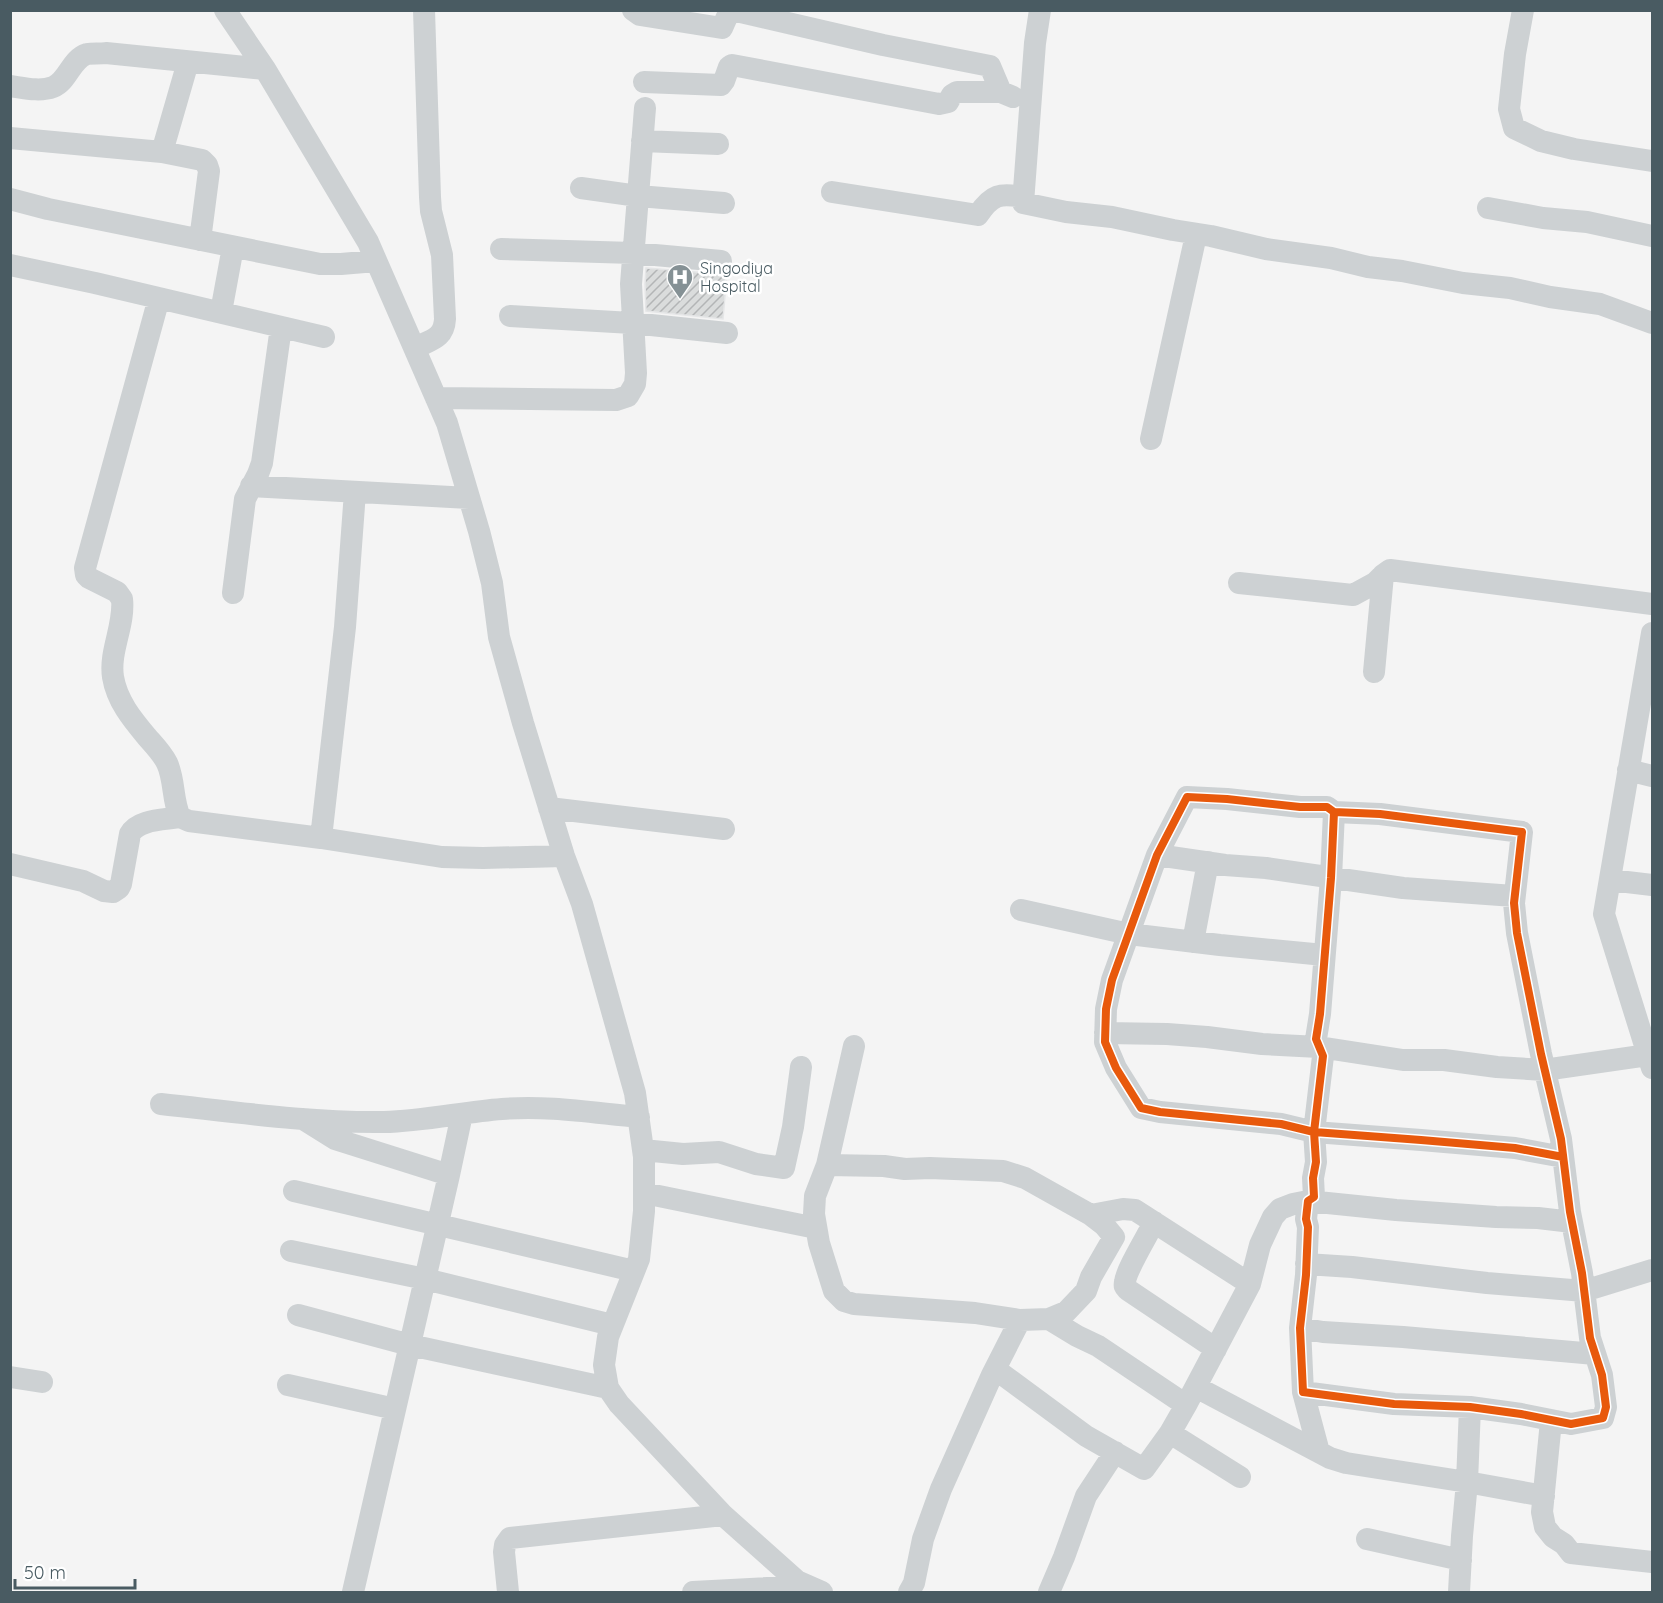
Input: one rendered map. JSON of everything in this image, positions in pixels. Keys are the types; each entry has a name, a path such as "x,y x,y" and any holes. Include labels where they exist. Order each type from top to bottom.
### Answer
{"street":[{"path":"225,10 265,69 368,242 447,423 492,583 499,637 523,723 564,856 582,904 616,1023 635,1093 639,1117 643,1150 644,1211 639,1259 608,1337 604,1365 608,1388 619,1404 723,1515 797,1581 815,1589"},
{"path":"415,348 441,334 445,318 442,255 431,211 430,197 424,10"},
{"path":"633,10 640,15 722,28 731,10 883,45 990,66 1001,92"},
{"path":"1040,10 1035,43 1023,203 1066,212 1112,217 1266,249 1331,258 1368,267 1402,270 1463,283 1510,288 1550,297 1600,304 1653,323"},
{"path":"1523,10 1509,109 1514,128 1541,141 1574,149 1653,161"},
{"path":"10,86 39,89 53,87 64,78 78,60 88,54 265,69"},
{"path":"162,153 188,62"},
{"path":"644,82 721,85 732,65 939,104 948,102 957,92 1001,92 1031,103"},
{"path":"436,398 622,399 628,396 635,384 636,373 631,284 645,108"},
{"path":"10,138 162,153 202,160 209,171 200,240"},
{"path":"642,141 718,144"},
{"path":"581,188 638,196 724,203"},
{"path":"832,192 978,215 995,196 1008,194 1023,197"},
{"path":"10,199 320,264 376,261"},
{"path":"1488,208 1543,218 1587,222 1653,236"},
{"path":"1151,439 1196,234"},
{"path":"221,312 233,247"},
{"path":"501,249 633,253 721,261"},
{"path":"10,265 324,337"},
{"path":"159,298 85,568 89,578 117,592 122,599 113,660 113,676 117,690 132,719 159,750 169,766 180,817"},
{"path":"510,315 632,323 727,333"},
{"path":"233,593 242,512 245,499 262,463 281,327"},
{"path":"251,486 469,498"},
{"path":"321,838 345,627 355,492"},
{"path":"1239,583 1353,595 1375,583 1390,570 1653,604"},
{"path":"1374,672 1383,574"},
{"path":"1105,1033 1167,1034 1262,1044 1319,1047 1402,1060 1444,1060 1544,1070 1650,1062 1604,914 1628,771 1646,706 1653,633"},
{"path":"1628,771 1653,776"},
{"path":"1303,1392 1394,1404 1470,1407 1571,1424 1603,1418 1606,1407 1602,1375 1590,1338 1561,1139 1544,1070 1517,933 1514,896 1522,832 1380,814 1334,812 1327,807 1300,807 1187,797 1157,855 1112,980 1106,1009 1105,1042 1116,1068 1141,1108 1160,1112 1281,1124 1314,1132 1515,1148 1563,1156"},
{"path":"549,808 724,829"},
{"path":"1319,1452 1303,1392 1300,1328 1306,1264 1308,1227 1306,1219 1308,1201 1314,1197 1313,1178 1316,1162 1314,1132 1323,1056 1316,1039 1331,878 1334,812"},
{"path":"10,864 83,881 104,891 113,892 121,884 130,834 133,829 143,824 180,817 189,821 442,857 564,856"},
{"path":"1157,855 1403,888 1514,896"},
{"path":"1193,942 1208,862"},
{"path":"1610,880 1653,885"},
{"path":"1021,910 1129,934 1324,955"},
{"path":"827,1165 1003,1171 1025,1178 1091,1215 1114,1237 1090,1277 1086,1291 1066,1312 1049,1319 1020,1320 975,1313 854,1304 844,1301 834,1291 814,1214 815,1196 827,1165 854,1046"},
{"path":"643,1150 683,1154 719,1152 756,1164 784,1168 793,1127 801,1067"},
{"path":"161,1104 302,1118 386,1122 526,1108 639,1117"},
{"path":"353,1593 462,1114"},
{"path":"302,1118 335,1138 449,1175"},
{"path":"294,1191 634,1271"},
{"path":"644,1194 816,1228"},
{"path":"995,1369 1086,1436 1144,1469 1170,1433 1250,1284 1260,1245 1273,1217 1280,1209 1308,1201 1396,1210 1572,1222"},
{"path":"1091,1215 1129,1208 1250,1284"},
{"path":"1154,1222 1128,1272 1125,1287 1216,1349"},
{"path":"291,1251 425,1279 612,1325"},
{"path":"1306,1264 1584,1291 1653,1270"},
{"path":"298,1315 410,1345 608,1388"},
{"path":"1049,1319 1191,1396 1346,1463 1544,1496"},
{"path":"909,1593 914,1583 918,1559 931,1515 963,1439 1020,1320"},
{"path":"1300,1328 1323,1332 1595,1354"},
{"path":"10,1377 42,1382"},
{"path":"288,1386 395,1409"},
{"path":"1460,1593 1470,1407"},
{"path":"1551,1420 1542,1512 1545,1527 1571,1553 1653,1562"},
{"path":"1170,1433 1239,1477"},
{"path":"1049,1593 1086,1497 1115,1452"},
{"path":"508,1593 504,1552 505,1545 510,1538 723,1515"},
{"path":"1367,1539 1461,1560"},
{"path":"693,1593 815,1589"}],"building":[{"path":"646,268 727,273 723,319 646,311"}],"cycle path":[{"path":"1334,812 1331,878 1316,1039 1323,1056 1314,1132 1316,1162 1313,1178 1314,1197 1308,1201 1306,1219 1308,1227 1306,1275 1300,1328 1303,1392 1394,1404 1470,1407 1571,1424 1603,1418 1606,1407 1602,1375 1590,1338 1561,1139 1541,1054 1517,933 1514,903 1522,832 1380,814 1334,812 1327,807 1300,807 1187,797 1157,855 1112,980 1106,1009 1105,1042 1116,1068 1141,1108 1160,1112 1281,1124 1314,1132 1515,1148 1563,1157"}],"place":[{"name":"Singodiya Hospital","path":"680,300"}]}
